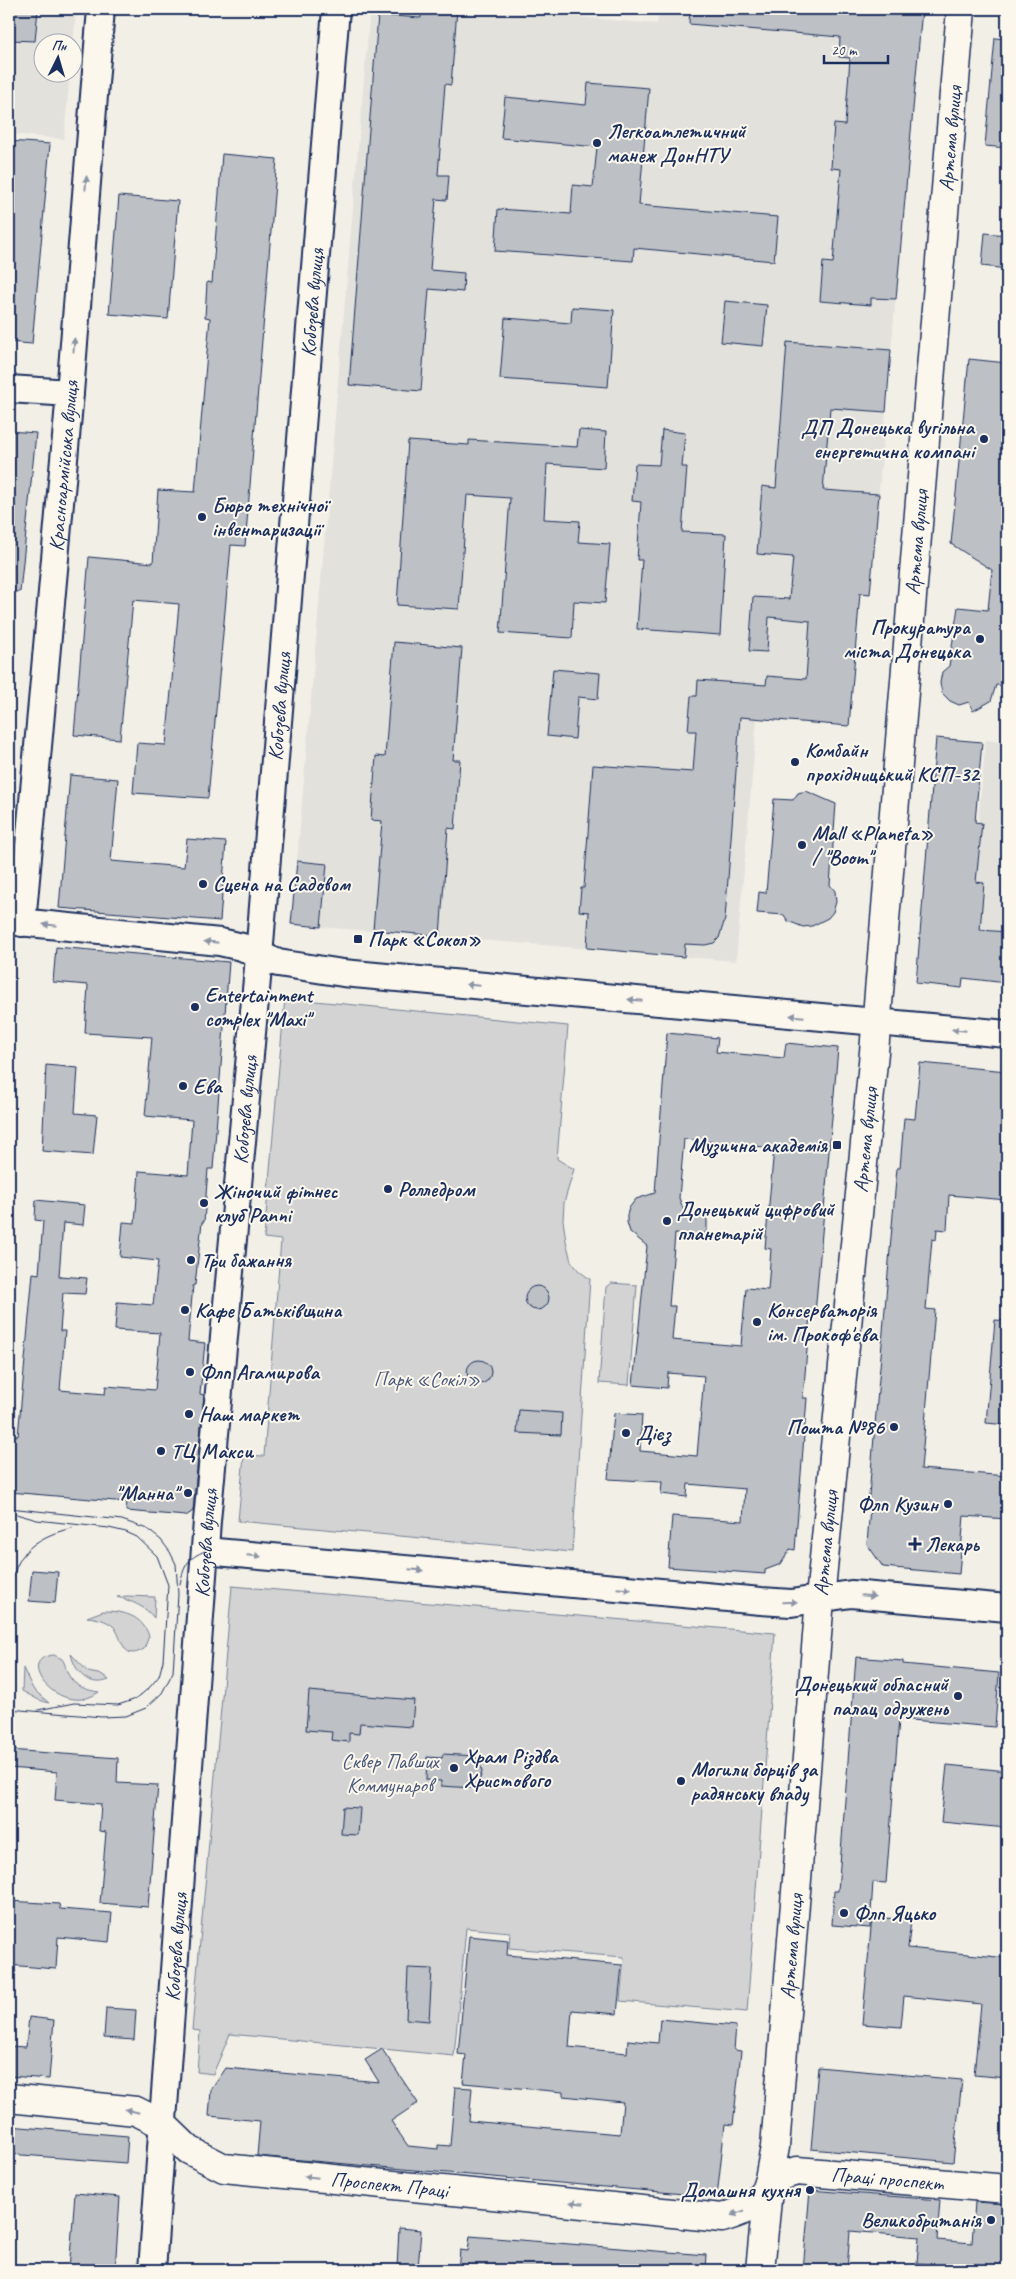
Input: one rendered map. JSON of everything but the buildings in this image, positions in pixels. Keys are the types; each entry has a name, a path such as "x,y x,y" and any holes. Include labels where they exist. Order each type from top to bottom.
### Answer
{"main road":[{"name":"Артема вулиця","path":"760,2270 769,2179 776,2137 820,1599 866,1148 961,9"},
{"name":"Проспект Праці","path":"9,2098 136,2111 162,2124 189,2150 224,2168 722,2218 743,2212 758,2202 766,2191 769,2179"},
{"name":"Праці проспект","path":"769,2179 797,2171 1007,2189"}],"street":[{"name":"Красноармійська вулиця","path":"15,922 70,393 101,9"},
{"name":"Кобозєва вулиця","path":"152,2270 206,1551 258,954 336,9"},
{"path":"9,389 70,393"},
{"path":"15,922 220,942 242,947 278,963 343,973 876,1024 1007,1034"},
{"path":"206,1551 761,1601 792,1602 851,1594 1007,1608"}],"shaded area":[{"path":"9,9 76,9 74,32 32,32 32,82 69,82 64,139 9,134"},
{"path":"370,9 484,9 657,24 659,9 690,9 689,24 840,37 839,57 916,63 870,594 860,593 849,726 757,719 736,961 321,927 327,864 297,861"},
{"path":"986,740 1007,742 1007,932 968,929"}],"green space":[{"name":"Парк «Сокіл»","path":"285,998 568,1026 557,1159 574,1169 564,1203 563,1220 566,1241 571,1261 579,1271 590,1279 572,1552 238,1521 244,1455 264,1456 281,1240 264,1238"},
{"path":"611,1283 637,1285 629,1385 599,1383 606,1287"},
{"name":"Сквер Павших Коммунаров","path":"232,1586 775,1633 747,2012 620,2001 624,1957 509,1948 510,1932 466,1928 454,2056 230,2034 213,2074 197,2072 200,2031 192,2030"},
{"path":"117,1597 155,1597 154,1618 142,1607"},
{"path":"103,1611 124,1613 142,1623 149,1636 144,1649 131,1653 127,1651 113,1626 107,1622 87,1617"},
{"path":"71,1654 88,1672 103,1675 109,1680 95,1682 84,1677 76,1667"},
{"path":"54,1655 62,1659 67,1672 77,1685 99,1692 84,1699 70,1698 57,1693 46,1685 39,1675 38,1666 42,1659"},
{"path":"23,1668 33,1689 49,1703 22,1691"}],"tram line":[{"path":"9,1508 122,1520 147,1529 161,1540 176,1564 178,1594 173,1672 162,1693 146,1708 126,1716 102,1717 9,1709"},
{"path":"16,1514 37,1520 109,1528 137,1537 157,1556 168,1585 163,1661 159,1676 150,1687 136,1699 118,1705 74,1703 38,1710"},
{"path":"9,1601 14,1572 26,1552 45,1537 72,1528"},
{"path":"180,1584 188,1563 194,1556 205,1551"}],"place":[{"name":"Легкоатлетичний манеж ДонНТУ","path":"597,143"},
{"name":"ДП Донецька вугільна енергетична компані","path":"984,439"},
{"name":"Бюро технічної інвентаризації","path":"202,517"},
{"name":"Прокуратура міста Донецька","path":"980,639"},
{"name":"Комбайн прохідницький КСП-32","path":"795,762"},
{"name":"Mall «Planeta» / \"Boom\"","path":"802,845"},
{"name":"Сцена на Садовом","path":"203,884"},
{"name":"Парк «Сокол»","path":"358,939"},
{"name":"Entertainment complex \"Maxi\"","path":"195,1007"},
{"name":"Ева","path":"183,1086"},
{"name":"Музична академія","path":"837,1145"},
{"name":"Ролледром","path":"388,1189"},
{"name":"Жіночий фітнес клуб Panni","path":"204,1203"},
{"name":"Донецький цифровий планетарій","path":"667,1221"},
{"name":"Три бажання","path":"191,1260"},
{"name":"Кафе Батьківщина","path":"185,1310"},
{"name":"Консерваторія ім. Прокоф'єва","path":"757,1322"},
{"name":"Флп Агамирова","path":"190,1372"},
{"name":"Наш маркет","path":"189,1414"},
{"name":"Пошта №86","path":"894,1427"},
{"name":"Дієз","path":"626,1433"},
{"name":"ТЦ Макси","path":"161,1451"},
{"name":"\"Манна\"","path":"188,1493"},
{"name":"Флп Кузин","path":"948,1504"},
{"name":"Лекарь","path":"915,1544"},
{"name":"Донецький обласний палац одружень","path":"958,1696"},
{"name":"Храм Різдва Христового","path":"454,1768"},
{"name":"Могили борців за радянську владу","path":"681,1781"},
{"name":"Флп Яцько","path":"844,1913"},
{"name":"Домашня кухня","path":"810,2190"},
{"name":"Великобританія","path":"991,2220"}]}
